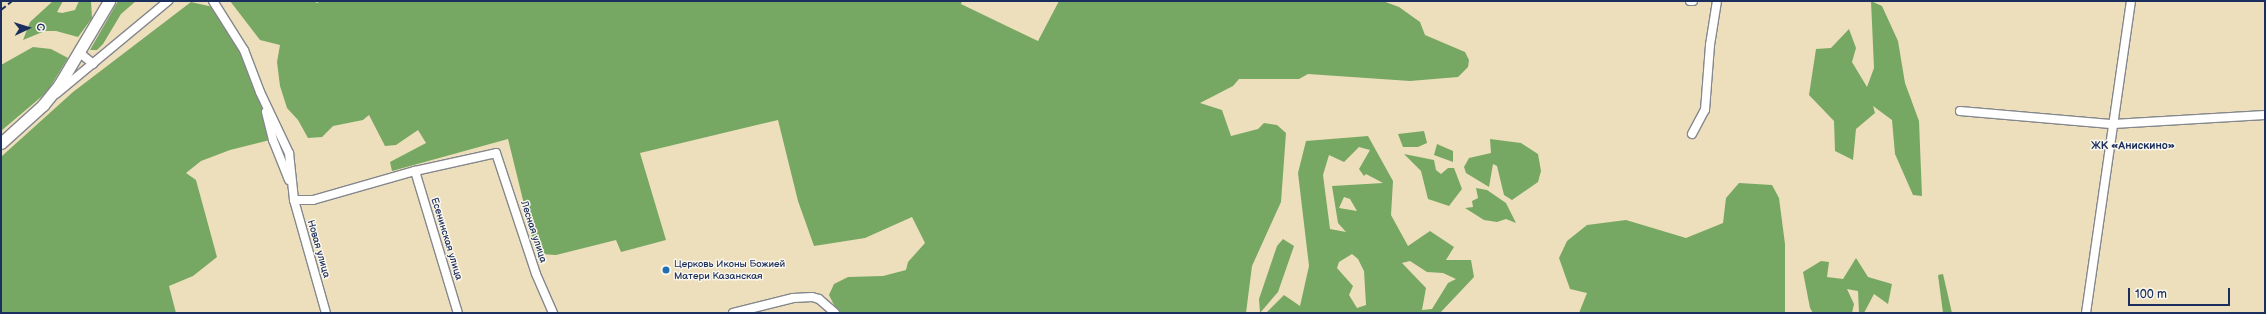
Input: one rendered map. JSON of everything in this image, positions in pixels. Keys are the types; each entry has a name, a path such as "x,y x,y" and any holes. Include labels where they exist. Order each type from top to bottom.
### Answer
{"street":[{"path":"43,105 80,53 109,1"},
{"path":"1,143 43,105 168,1"},
{"name":"Новая улица","path":"213,1 244,50 260,92 289,153 294,200 326,313"},
{"path":"1692,134 1705,110 1710,45 1717,1"},
{"path":"2086,313 2112,124 2131,1"},
{"path":"80,53 93,64"},
{"path":"1960,111 2112,124 2265,115"},
{"name":"Лесная улица","path":"415,171 492,152 499,156 522,236 554,313"},
{"path":"294,200 313,200 415,171"},
{"name":"Есенинская улица","path":"415,171 458,313"},
{"path":"733,313 793,298 812,297 819,299 835,313"}],"green space":[{"path":"53,1 63,1 57,12 62,13 75,10 79,1 91,1 92,18 78,37 56,31 45,31 23,40 30,22"},
{"path":"118,1 136,1 121,14 103,44 97,50 90,50"},
{"path":"230,1 314,1 317,3 320,1 962,1 961,4 1038,41 1059,1 1383,1 1399,7 1420,22 1425,35 1465,52 1469,60 1468,67 1458,77 1410,81 1308,74 1299,79 1239,79 1233,86 1200,103 1222,110 1231,136 1258,129 1264,123 1277,125 1286,133 1281,202 1252,266 1246,313 838,313 829,295 834,284 848,277 883,276 906,270 908,262 925,243 912,217 865,238 814,246 798,201 778,120 640,153 666,240 621,252 616,240 556,255 540,254 535,249 508,139 392,171 390,162 426,143 418,130 396,145 385,146 369,115 363,120 333,126 322,137 308,138 298,120 287,108 280,86 277,62 280,45 260,40"},
{"path":"1871,1 1882,6 1898,41 1905,83 1919,121 1922,196 1913,195 1895,154 1892,120 1873,106 1875,113 1856,129 1853,160 1835,151 1834,121 1809,95 1816,49 1831,48 1849,29 1856,48 1852,62 1867,87 1874,68"},
{"path":"191,2 213,7 241,50 261,103 270,140 230,150 201,161 186,173 196,180 217,257 193,276 169,286 176,313 1,313 2,156 73,92"},
{"path":"33,47 51,49 68,58 47,92 1,131 1,65"},
{"path":"1424,131 1427,143 1418,147 1403,147 1398,134"},
{"path":"1368,136 1393,181 1391,215 1408,246 1430,231 1454,247 1446,260 1471,260 1474,277 1440,313 1266,313 1284,295 1300,306 1309,266 1298,173 1306,141","holes":["1359,147 1370,150 1359,169 1364,176 1366,174 1383,183 1332,186 1338,223 1346,232 1330,229 1323,175 1329,155 1344,162","1344,197 1350,199 1357,211 1339,208","1352,254 1358,259 1364,271 1366,305 1357,308 1349,295 1353,286 1337,268 1339,262","1410,261 1427,272 1443,273 1456,279 1448,283 1432,309 1422,310 1426,288 1402,263"]},
{"path":"1490,139 1521,143 1538,154 1541,171 1538,182 1512,200 1504,195 1497,166 1493,164 1489,187 1466,173 1464,167 1469,158 1491,153"},
{"path":"1437,144 1453,151 1453,162 1434,155"},
{"path":"1404,154 1434,160 1436,170 1441,174 1448,168 1454,168 1462,189 1449,206 1428,199 1421,171"},
{"path":"1739,183 1772,185 1779,198 1785,244 1785,313 1579,313 1587,293 1570,289 1559,258 1567,241 1587,225 1626,220 1686,238 1723,223 1726,198"},
{"path":"1476,188 1487,190 1506,203 1516,223 1506,219 1497,222 1484,220 1465,208 1473,207 1472,201 1478,198"},
{"path":"1283,239 1294,246 1278,292 1260,313 1259,299 1277,246"},
{"path":"1856,258 1868,277 1892,284 1888,304 1874,294 1864,313 1859,313 1858,291 1847,289 1854,304 1852,313 1813,313 1810,308 1803,272 1821,261 1829,262 1827,277 1843,279"},
{"path":"1943,274 1952,313 1943,313 1938,275"}],"railway":[{"path":"1,10 12,1"}],"place":[{"name":"Церковь Иконы Божией Матери Казанская","path":"666,270"}],"district":[{"name":"ЖК «Анискино»","path":"2133,146"}]}
